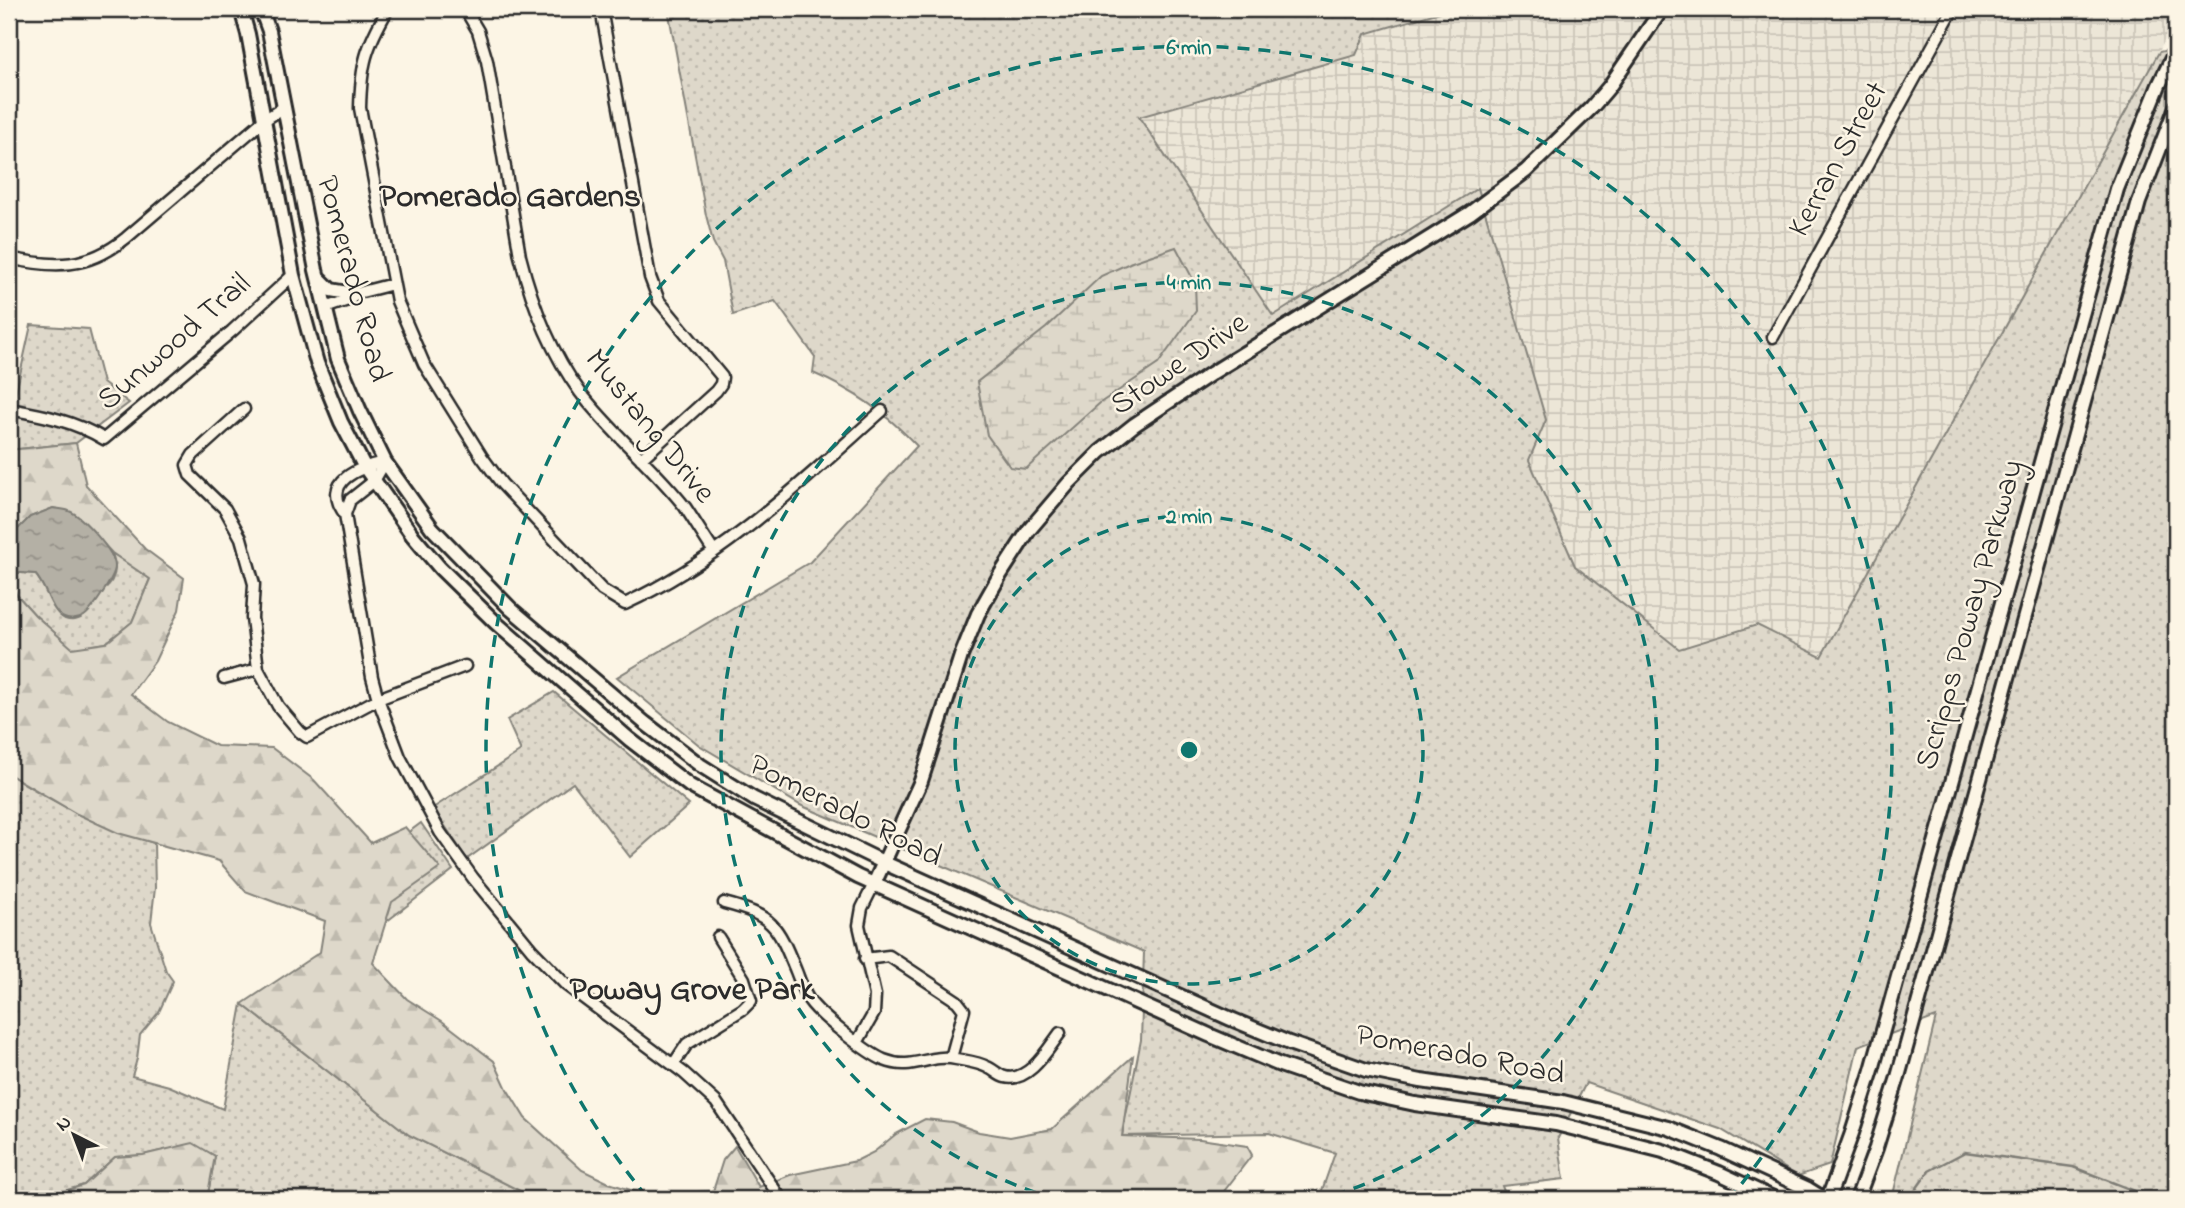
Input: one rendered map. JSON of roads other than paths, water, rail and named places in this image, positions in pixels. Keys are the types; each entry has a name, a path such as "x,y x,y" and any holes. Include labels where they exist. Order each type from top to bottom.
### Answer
{"main road":[{"name":"Pomerado Road","path":"241,9 293,275 317,363 341,422 364,466 413,536 440,568 496,623 629,739 690,786 874,884 1209,1035 1359,1092 1415,1104 1556,1124 1663,1151 1720,1173 1775,1199"},
{"name":"Pomerado Road","path":"261,9 270,31 317,275 338,359 386,462 432,528 511,609 645,723 700,765 754,799 884,862 1231,1019 1314,1052 1366,1070 1563,1102 1669,1128 1721,1149 1826,1199"},
{"name":"Stowe Drive","path":"874,884 920,781 961,656 978,614 1029,530 1069,483 1100,452 1134,425 1212,373 1469,213 1517,178 1592,107 1609,87 1662,9"},
{"name":"Scripps Poway Parkway","path":"1826,1199 1852,1133 1872,1070 2117,189 2176,50"},
{"name":"Scripps Poway Parkway","path":"1857,1199 1898,1077 2139,202 2176,107"},
{"path":"293,275 303,285 307,299 325,308"},
{"path":"317,275 331,290 354,294"}],"street":[{"path":"388,9 370,40 361,77 359,108 397,301 424,364 482,457 502,484 602,590 625,604 714,552 758,521 882,411"},
{"name":"Mustang Drive","path":"465,9 478,31 487,61 520,256 539,317 550,342 578,389 684,507 714,552"},
{"path":"601,9 650,277 659,302 722,377 716,391 641,459"},
{"name":"Kerran Street","path":"1773,337 1953,9"},
{"path":"9,258 55,266 81,263 106,253 263,121 284,107"},
{"name":"Sunwood Trail","path":"9,409 47,415 83,427 104,439 227,336 293,275"},
{"path":"325,308 351,299 354,294 393,284"},
{"path":"244,409 193,455 187,464 190,475 228,513 246,549 254,584 252,618 258,669 278,706 300,732 307,737 378,699 465,666"},
{"path":"386,462 364,466 353,472 339,487 337,496 338,505 345,514 378,699 393,743 423,803 473,878 532,950 566,985 673,1065 716,1102 781,1199"},
{"path":"345,514 350,500 374,481 386,462"},
{"path":"224,678 258,669"},
{"path":"858,1041 874,1013 874,995 859,925 862,908 874,884"},
{"path":"724,902 762,915 777,930 807,998 818,1011 880,1059 897,1065 912,1065 938,1057 951,1058 985,1065 1005,1077 1020,1076 1032,1069 1060,1033"},
{"path":"673,1065 687,1044 743,1009 751,1001 744,979 718,937"},
{"path":"865,959 889,956 957,1001 964,1010 951,1058"}],"water":[{"path":"53,508 69,511 82,520 104,544 114,561 114,571 102,593 88,613 77,619 66,619 59,615 35,574 9,572 9,538 30,517"}],"waterway":[{"path":"1909,1199 1929,1171 1965,1152 2073,1167 2150,1199"}],"district":[{"name":"Pomerado Gardens","path":"510,198"},
{"name":"Poway Grove Park","path":"692,991"}]}
